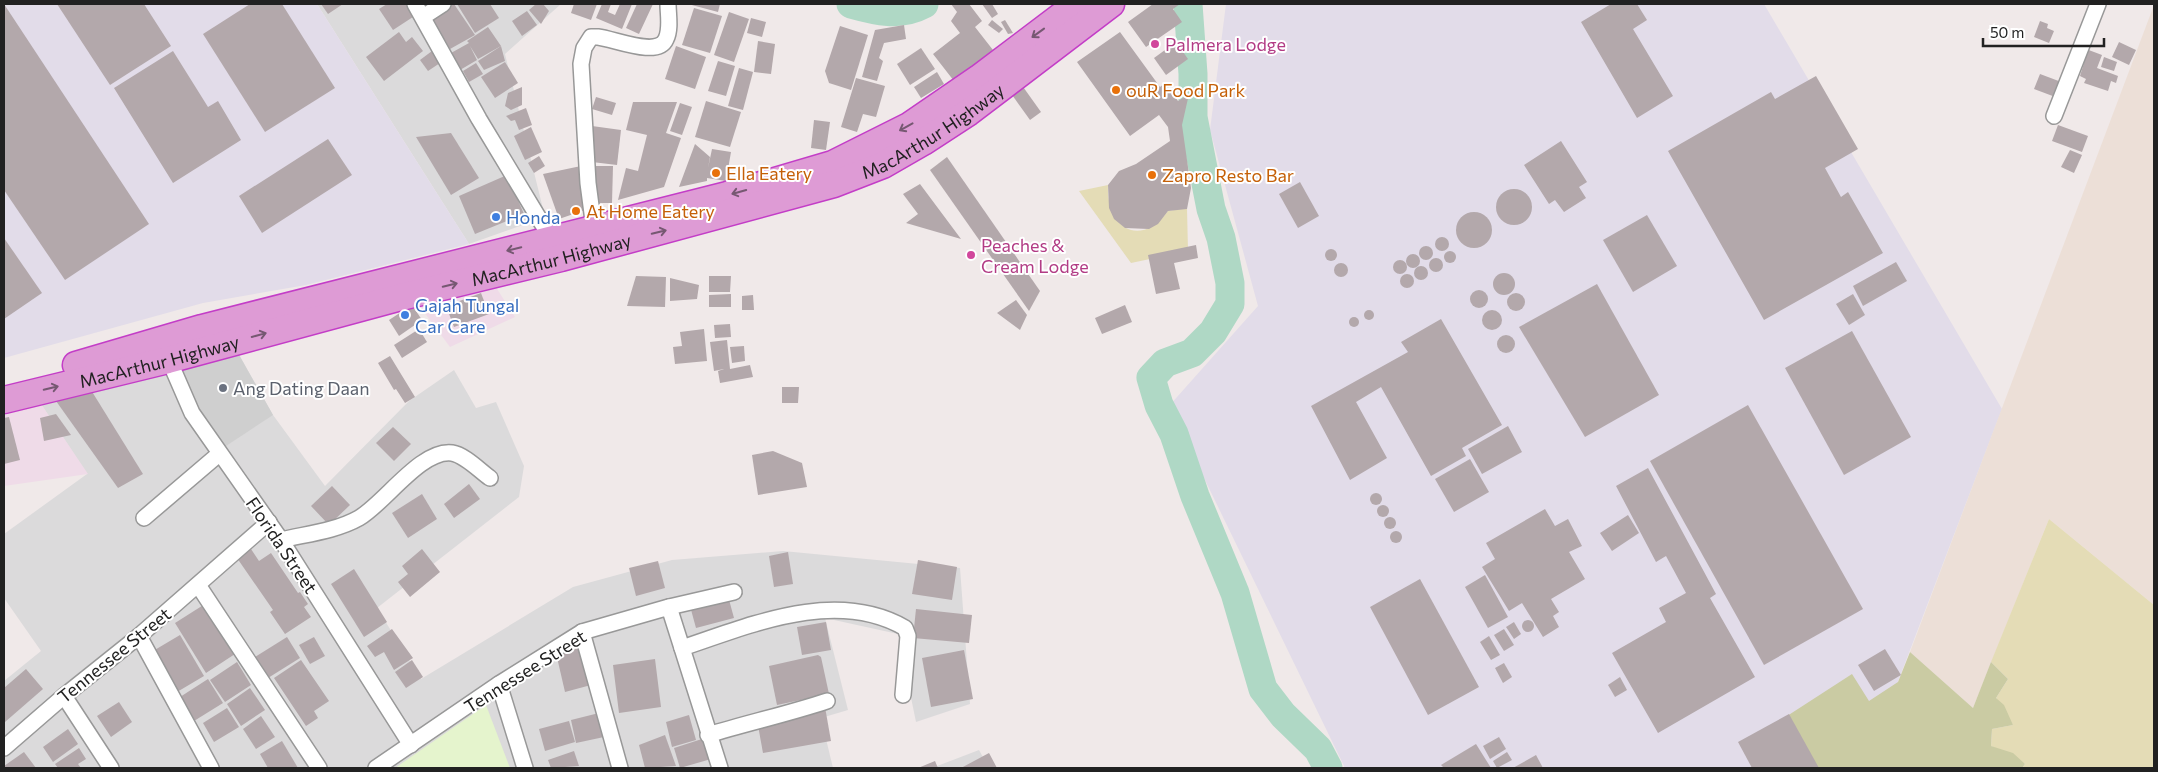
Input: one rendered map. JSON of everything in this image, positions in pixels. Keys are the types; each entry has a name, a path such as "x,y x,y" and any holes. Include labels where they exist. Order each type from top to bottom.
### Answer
{"highway":[{"name":"MacArthur Highway","path":"596,239 621,221 727,195 833,164 910,126 979,78 1077,4"},
{"name":"MacArthur Highway","path":"4,382 85,362 164,350 401,297 557,248 797,195 834,184 883,164 923,142 969,112 1111,4"},
{"name":"MacArthur Highway","path":"4,400 164,350"}],"street":[{"path":"443,4 419,10 478,119 557,248"},
{"path":"596,239 588,182 582,74 584,48 591,37 651,49 660,47 666,40 668,30 668,4"},
{"path":"2054,116 2098,4"},
{"name":"Florida Street","path":"164,350 192,412 219,454 281,540 411,745"},
{"path":"281,540 344,525 358,518 372,510 428,458 451,453 459,456 490,478"},
{"path":"144,518 219,454"},
{"name":"Tennessee Street","path":"4,748 64,696 139,636 268,522"},
{"path":"198,585 319,768"},
{"name":"Tennessee Street","path":"376,768 499,684 582,632 669,607 734,592"},
{"path":"669,607 720,768"},
{"path":"682,648 765,620 839,609 874,615 905,628 908,636 903,695"},
{"path":"582,632 620,768"},
{"path":"139,636 211,768"},
{"path":"499,684 525,768"},
{"path":"64,696 111,768"},
{"path":"708,735 757,720 796,712 827,701"}],"shaded area":[{"path":"4,4 317,4 469,244 306,285 203,303 4,358"},
{"path":"317,4 561,4 505,54 545,217 469,244"},
{"path":"1226,4 1764,4 2002,409 1865,768 1345,768 1169,406 1258,306 1210,130"},
{"path":"2154,5 2154,605 2049,519 1973,708 1910,652"},
{"path":"1108,185 1109,200 1113,213 1119,222 1127,228 1136,231 1147,229 1157,223 1168,211 1187,208 1188,251 1131,263 1079,191"},
{"path":"494,284 515,317 450,347 418,304"},
{"path":"238,353 273,415 325,486 409,401 454,370 476,408 496,402 524,466 519,497 377,608 421,679 573,587 672,560 783,551 960,568 970,704 916,722 898,634 825,618 848,710 821,718 833,768 4,768 4,681 41,651 4,598 4,534 87,474 41,404"},
{"name":"Ang Dating Daan","path":"238,353 273,415 223,448 197,409 181,367"},
{"path":"41,404 88,474 4,486 4,413"},
{"path":"2049,519 2154,605 2154,768 2022,768 2025,764 1991,746 1992,729 2013,725 1996,698 2008,679 1991,662"},
{"path":"979,750 989,768 932,768"}],"green space":[{"path":"1910,652 1973,708 1991,662 2008,679 1996,698 2004,705 2013,725 1992,729 1991,746 2013,753 2025,764 2022,768 1811,768 1784,718 1852,674 1869,701 1898,682"},
{"path":"486,705 510,768 395,768"}],"building":[{"path":"4,4 149,224 65,280 4,190"},
{"path":"57,4 144,4 171,46 110,85"},
{"path":"250,4 282,4 335,88 265,132 203,34"},
{"path":"321,4 343,4 328,14"},
{"path":"387,4 408,4 416,15 393,30 379,9"},
{"path":"454,4 475,35 450,49 431,17"},
{"path":"457,4 490,4 499,18 475,33"},
{"path":"536,4 543,4 549,11 541,24 529,10"},
{"path":"574,4 597,4 591,20 571,13"},
{"path":"602,4 611,4 608,12 615,15 620,4 632,4 622,29 596,18"},
{"path":"637,4 653,4 639,34 626,28"},
{"path":"688,4 720,4 718,12"},
{"path":"951,4 969,4 982,21 975,27 993,50 954,81 933,54 960,33 951,21 957,12"},
{"path":"982,4 992,4 998,14 992,18"},
{"path":"1153,4 1180,4 1173,9 1182,22 1146,47 1128,22"},
{"path":"1611,4 1637,4 1647,20 1633,29 1673,96 1637,118 1581,22"},
{"path":"694,8 722,16 710,53 682,45"},
{"path":"527,11 537,25 522,36 512,21"},
{"path":"729,12 749,19 734,62 714,55"},
{"path":"751,18 766,22 762,37 747,33"},
{"path":"992,20 1003,29 999,33 988,25"},
{"path":"1005,20 1013,33 1008,34 1001,22"},
{"path":"2040,21 2048,24 2047,28 2054,31 2049,43 2034,37"},
{"path":"904,25 906,39 884,43 879,58 883,61 877,81 862,77 875,30"},
{"path":"840,26 868,35 851,90 829,83 825,71"},
{"path":"488,27 501,46 478,59 470,46 477,60 460,70 451,53 469,43 467,41"},
{"path":"399,32 406,42 412,37 423,51 384,81 366,57"},
{"path":"1120,32 1160,87 1165,83 1178,101 1189,94 1182,125 1191,188 1187,209 1168,211 1158,224 1149,229 1125,228 1114,219 1109,208 1108,185 1119,171 1136,164 1170,141 1168,127 1159,115 1130,136 1077,62"},
{"path":"758,41 775,44 771,74 754,72"},
{"path":"1176,42 1188,59 1166,75 1154,58"},
{"path":"2119,42 2136,50 2129,65 2112,57"},
{"path":"501,46 505,61 484,70 478,61"},
{"path":"676,46 706,57 695,89 665,79"},
{"path":"921,48 935,69 910,85 897,64"},
{"path":"2086,49 2102,55 2097,68 2118,76 2116,83 2111,81 2108,91 2084,83 2086,79 2080,76 2084,63 2080,62"},
{"path":"173,51 208,107 218,101 241,140 173,183 114,88"},
{"path":"432,51 440,63 428,71 420,60"},
{"path":"2104,57 2117,62 2114,71 2101,67"},
{"path":"718,61 735,66 726,96 708,91"},
{"path":"505,62 518,83 495,98 481,77"},
{"path":"476,63 483,74 469,82 463,71"},
{"path":"739,68 753,72 743,110 728,106"},
{"path":"937,72 944,84 921,98 914,87"},
{"path":"2040,74 2064,83 2058,98 2034,89"},
{"path":"1816,76 1858,149 1825,168 1841,197 1848,192 1883,253 1764,320 1668,151 1771,92 1775,99"},
{"path":"856,78 885,86 876,117 863,114 857,132 841,127"},
{"path":"1021,84 1041,112 1030,120 1010,92"},
{"path":"522,87 522,105 511,110 505,106 508,93"},
{"path":"596,97 616,103 612,115 592,109"},
{"path":"706,101 741,112 730,147 695,137"},
{"path":"633,102 677,102 666,133 681,138 664,187 618,200 626,168 638,171 647,135 626,130"},
{"path":"680,103 692,107 682,135 670,131"},
{"path":"526,108 532,125 519,130 515,120 511,121 506,116"},
{"path":"814,120 830,122 826,150 811,148"},
{"path":"2058,125 2088,136 2082,152 2052,141"},
{"path":"592,126 621,130 617,165 592,162"},
{"path":"531,127 542,152 525,160 514,136"},
{"path":"451,133 479,178 451,195 416,137"},
{"path":"328,139 352,175 262,233 239,196"},
{"path":"1561,141 1587,182 1579,187 1586,198 1564,212 1555,200 1549,204 1524,165"},
{"path":"695,144 710,157 708,168 712,149 731,152 726,181 707,178 707,181 679,187"},
{"path":"2070,150 2082,155 2074,173 2061,167"},
{"path":"539,156 545,166 534,173 528,163"},
{"path":"947,157 1040,291 1029,311 930,170"},
{"path":"581,166 585,210 559,219 543,174"},
{"path":"593,166 613,166 612,203 592,203"},
{"path":"507,175 524,214 475,234 459,196"},
{"path":"1300,182 1319,216 1298,228 1279,194"},
{"path":"920,184 961,239 906,223 918,214 903,194"},
{"path":"1514,189 1521,190 1527,194 1531,200 1531,214 1527,220 1521,224 1514,225 1507,224 1501,220 1497,214 1496,207 1497,200 1501,194 1507,190"},
{"path":"1474,212 1481,213 1487,217 1491,223 1491,237 1487,243 1481,247 1474,248 1467,247 1461,243 1457,237 1456,230 1457,223 1461,217 1467,213"},
{"path":"1647,215 1677,266 1633,292 1603,240"},
{"path":"1442,237 1447,239 1449,244 1447,249 1442,251 1437,249 1435,244 1437,239"},
{"path":"4,238 42,293 4,319"},
{"path":"1196,245 1198,258 1174,263 1180,289 1156,294 1148,255"},
{"path":"1423,246 1429,246 1433,253 1429,260 1423,260 1419,256 1419,250"},
{"path":"1329,249 1333,249 1337,255 1333,261 1329,261 1325,257 1325,253"},
{"path":"1448,251 1452,251 1456,257 1452,263 1448,263 1444,259 1444,255"},
{"path":"1413,254 1418,256 1420,261 1418,266 1413,268 1408,266 1406,261 1408,256"},
{"path":"1436,258 1441,260 1443,265 1441,270 1436,272 1431,270 1429,265 1431,260"},
{"path":"1400,260 1405,262 1407,267 1405,272 1400,274 1395,272 1393,267 1395,262"},
{"path":"1896,262 1907,281 1863,306 1853,286"},
{"path":"1341,263 1346,265 1348,270 1346,275 1341,277 1336,275 1334,270 1336,265"},
{"path":"1421,266 1426,268 1428,273 1426,278 1421,280 1416,278 1414,273 1416,268"},
{"path":"1504,273 1512,276 1515,284 1512,292 1504,295 1496,292 1493,284 1496,276"},
{"path":"1407,274 1412,276 1414,281 1412,286 1407,288 1402,286 1400,281 1402,276"},
{"path":"636,276 666,277 665,307 627,306"},
{"path":"709,276 731,276 730,292 709,292"},
{"path":"670,278 699,285 697,299 670,301"},
{"path":"1597,284 1659,395 1585,437 1519,327"},
{"path":"1475,290 1483,290 1488,295 1486,306 1475,308 1470,303 1470,295"},
{"path":"481,293 489,314 454,327 446,306"},
{"path":"1516,293 1522,296 1525,302 1522,308 1516,311 1510,308 1507,302 1510,296"},
{"path":"731,294 731,307 709,307 709,295"},
{"path":"1853,294 1865,315 1849,325 1836,304"},
{"path":"753,295 754,310 742,310 742,296"},
{"path":"1016,300 1027,315 1020,330 997,313"},
{"path":"412,305 422,320 399,336 389,320"},
{"path":"1125,305 1132,322 1102,334 1095,318"},
{"path":"1369,310 1374,315 1369,320 1364,315"},
{"path":"1492,310 1499,313 1502,320 1499,327 1492,330 1485,327 1482,320 1485,313"},
{"path":"1354,317 1359,322 1354,327 1349,322"},
{"path":"1441,319 1502,425 1462,448 1466,456 1431,476 1381,387 1356,402 1387,458 1350,480 1311,406 1408,352 1401,342"},
{"path":"730,324 731,337 715,338 714,325"},
{"path":"419,329 427,342 402,358 394,345"},
{"path":"704,329 707,361 675,364 673,347 682,346 680,332"},
{"path":"1852,331 1911,437 1844,475 1785,368"},
{"path":"1502,335 1510,335 1515,340 1513,351 1502,353 1497,348 1497,340"},
{"path":"727,340 730,369 750,365 753,377 720,383 718,371 724,369 714,371 710,342"},
{"path":"744,346 745,361 732,363 730,347"},
{"path":"390,356 415,397 405,403 396,389 394,390 378,363"},
{"path":"782,387 799,387 798,403 782,403"},
{"path":"91,390 143,474 118,488 56,401"},
{"path":"1748,405 1863,609 1764,665 1650,461"},
{"path":"56,414 71,435 44,441 40,418"},
{"path":"9,417 20,460 4,464 4,418"},
{"path":"1508,426 1522,452 1482,474 1468,449"},
{"path":"393,427 411,444 394,461 376,443"},
{"path":"773,451 802,463 807,487 758,495 752,455"},
{"path":"1470,459 1489,492 1454,512 1435,479"},
{"path":"1648,468 1716,594 1710,598 1755,677 1658,733 1612,653 1666,622 1659,608 1686,593 1666,556 1656,562 1616,486"},
{"path":"469,484 480,499 454,518 444,504"},
{"path":"332,486 350,505 329,525 311,506"},
{"path":"1374,493 1378,493 1382,499 1378,505 1374,505 1370,501 1370,497"},
{"path":"422,494 437,519 408,538 392,513"},
{"path":"1383,505 1389,511 1383,517 1377,511"},
{"path":"1545,509 1555,526 1568,519 1582,546 1569,552 1585,579 1551,599 1559,612 1553,616 1559,627 1543,637 1522,603 1509,611 1482,567 1495,559 1486,543"},
{"path":"1628,515 1639,533 1612,551 1600,533"},
{"path":"1388,517 1392,517 1396,523 1392,529 1388,529 1384,525 1384,521"},
{"path":"1398,531 1401,532 1401,542 1394,543 1391,542 1390,535 1391,532"},
{"path":"251,549 259,561 271,553 298,593 300,592 308,604 304,607 311,617 285,634 270,612 273,610 237,558"},
{"path":"422,549 440,572 410,597 398,582 408,574 402,566"},
{"path":"788,552 793,584 774,587 769,556"},
{"path":"918,560 957,567 952,600 912,594"},
{"path":"658,561 665,588 636,596 629,568"},
{"path":"354,569 387,622 364,637 331,584"},
{"path":"1485,575 1508,617 1488,628 1465,587"},
{"path":"1420,579 1479,687 1428,715 1370,607"},
{"path":"728,596 734,618 696,628 690,606"},
{"path":"205,604 235,654 206,673 175,623"},
{"path":"916,609 972,615 969,643 913,638"},
{"path":"1528,620 1534,626 1528,632 1522,626"},
{"path":"826,622 831,650 802,655 797,627"},
{"path":"1514,622 1521,634 1514,639 1506,627"},
{"path":"392,629 413,658 394,670 384,652 375,657 367,646"},
{"path":"1504,629 1514,645 1504,651 1494,635"},
{"path":"180,635 204,676 177,692 153,651"},
{"path":"1489,636 1500,655 1491,660 1480,642"},
{"path":"287,637 300,658 268,678 255,657"},
{"path":"314,637 325,656 310,664 299,645"},
{"path":"581,647 591,685 565,692 556,653"},
{"path":"1885,649 1901,675 1874,691 1858,665"},
{"path":"964,650 973,699 931,707 922,658"},
{"path":"818,655 821,657 829,694 777,705 769,666"},
{"path":"655,659 661,707 619,713 613,665"},
{"path":"301,660 329,701 314,711 318,718 306,726 274,678"},
{"path":"412,660 423,677 406,688 395,672"},
{"path":"237,662 251,685 225,702 210,680"},
{"path":"1504,663 1512,677 1503,683 1495,668"},
{"path":"26,669 43,689 5,722 4,688"},
{"path":"1620,677 1627,690 1615,697 1608,685"},
{"path":"208,679 223,703 194,721 180,697"},
{"path":"250,688 265,710 241,726 227,704"},
{"path":"119,702 132,722 111,737 97,716"},
{"path":"825,707 831,741 763,753 757,720"},
{"path":"227,708 239,727 214,742 203,723"},
{"path":"599,713 604,737 576,743 571,720"},
{"path":"1789,714 1819,768 1752,768 1738,742"},
{"path":"689,715 696,740 672,747 666,722"},
{"path":"261,716 275,737 256,749 243,729"},
{"path":"569,721 575,742 545,751 539,729"},
{"path":"68,729 78,744 53,762 43,747"},
{"path":"665,735 676,766 645,768 639,745"},
{"path":"1499,737 1506,749 1490,759 1483,746"},
{"path":"705,738 711,759 680,768 674,748"},
{"path":"282,741 298,768 268,768 260,754"},
{"path":"1476,744 1491,768 1444,768 1441,765"},
{"path":"79,748 86,759 78,764 81,768 58,768 55,764"},
{"path":"574,751 579,766 551,768 548,760"},
{"path":"24,752 36,768 6,768 4,766"},
{"path":"1507,752 1512,760 1497,768 1493,761"},
{"path":"989,753 997,768 961,768"},
{"path":"1536,755 1543,768 1513,768"},
{"path":"935,761 938,768 918,768"}],"waterway":[{"path":"851,4 888,12 897,12 924,4"},
{"path":"1188,4 1193,74 1193,117 1211,209 1221,238 1230,283 1230,304 1213,332 1192,353 1165,363 1151,378 1159,405 1174,434 1195,496 1235,593 1263,689 1283,715 1318,749 1328,768"}],"place":[{"name":"Palmera Lodge","path":"1155,44"},
{"name":"ouR Food Park","path":"1116,90"},
{"name":"Ella Eatery","path":"716,173"},
{"name":"Zapro Resto Bar","path":"1152,175"},
{"name":"At Home Eatery","path":"576,211"},
{"name":"Honda","path":"496,217"},
{"name":"Peaches & Cream Lodge","path":"971,255"},
{"name":"Gajah Tungal Car Care","path":"405,315"},
{"name":"Ang Dating Daan","path":"223,388"}]}
